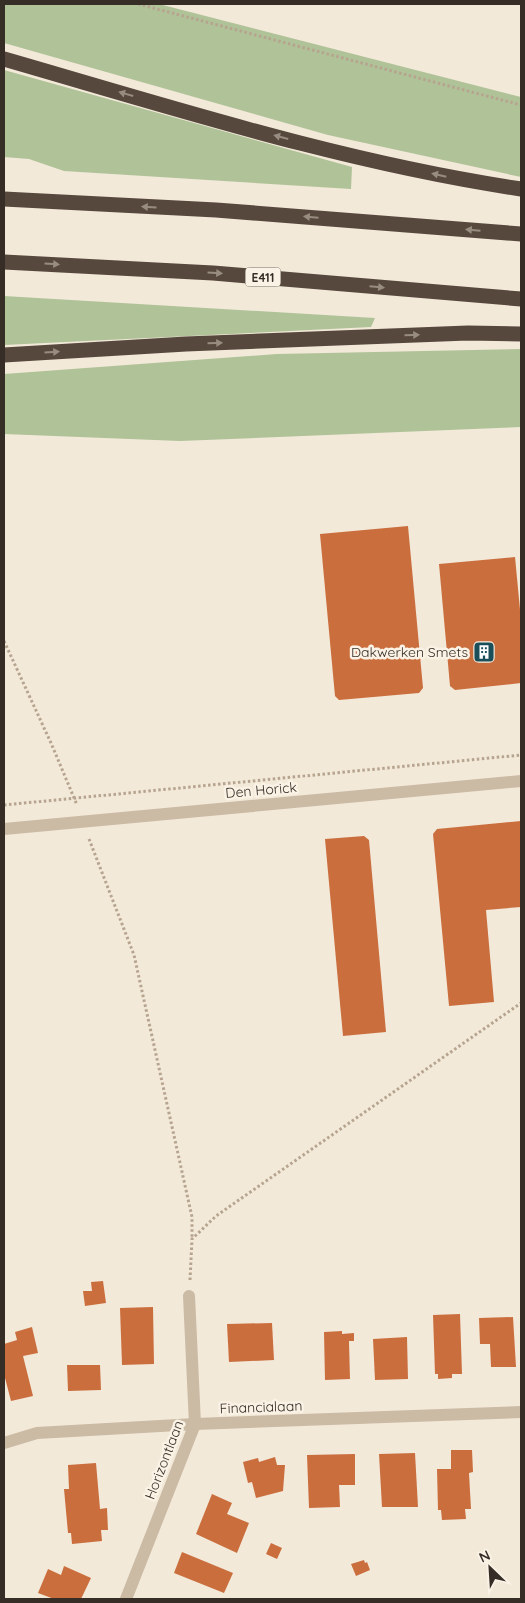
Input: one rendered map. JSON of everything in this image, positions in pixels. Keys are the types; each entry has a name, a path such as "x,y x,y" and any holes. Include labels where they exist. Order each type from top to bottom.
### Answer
{"highway":[{"path":"4,59 311,145 458,180 521,189"},
{"path":"4,199 216,210 521,234"},
{"name":"E411","path":"4,262 213,273 521,300"},
{"path":"4,355 186,344 468,333 521,334"}],"street":[{"name":"Den Horick","path":"4,830 83,821 521,781"},
{"name":"Horizontlaan","path":"126,1599 195,1424 189,1296"},
{"name":"Financialaan","path":"4,1443 37,1433 195,1424 521,1412"}],"path":[{"path":"138,4 521,105"},
{"path":"4,641 51,743 134,954 192,1217 189,1296"},
{"path":"4,805 521,755"},
{"path":"192,1239 216,1216 521,1003"}],"green space":[{"path":"4,4 159,4 521,97 521,177 328,135 4,43"},
{"path":"4,70 352,167 351,189 64,171 29,159 4,157"},
{"path":"4,296 375,318 371,327 4,345"},
{"path":"521,349 521,427 180,441 4,434 4,374 277,354"}],"building":[{"path":"408,526 423,688 419,693 339,700 335,696 320,534"},
{"name":"Dakwerken Smets","path":"515,557 521,620 521,683 455,690 450,686 439,564"},
{"path":"521,821 521,907 486,910 494,1002 449,1006 433,834 437,829"},
{"path":"364,836 369,840 386,1032 343,1036 325,839"},
{"path":"103,1281 106,1303 85,1306 83,1291 92,1291 91,1282"},
{"path":"153,1307 154,1364 122,1365 120,1308"},
{"path":"460,1314 462,1374 452,1374 452,1378 438,1379 438,1374 435,1374 433,1315"},
{"path":"513,1317 516,1367 491,1367 490,1344 480,1344 479,1318"},
{"path":"272,1323 274,1360 229,1362 227,1324"},
{"path":"32,1327 38,1353 23,1356 33,1396 11,1401 4,1374 4,1344 17,1340 15,1332"},
{"path":"342,1331 342,1334 354,1333 354,1341 349,1341 350,1379 325,1380 324,1332"},
{"path":"407,1337 408,1379 375,1380 373,1339"},
{"path":"67,1365 100,1365 101,1390 68,1391"},
{"path":"451,1450 472,1450 473,1472 469,1473 471,1509 465,1509 466,1519 442,1520 441,1510 438,1510 437,1469 451,1469"},
{"path":"415,1453 418,1507 382,1507 379,1454"},
{"path":"355,1454 355,1485 339,1485 340,1507 309,1508 307,1455"},
{"path":"275,1457 277,1465 285,1465 283,1491 256,1498 252,1482 248,1483 243,1462 258,1458 259,1462"},
{"path":"96,1463 100,1509 107,1508 108,1530 101,1530 102,1541 72,1544 71,1533 68,1533 64,1489 69,1489 68,1465"},
{"path":"212,1494 232,1503 227,1514 249,1523 237,1553 196,1534"},
{"path":"271,1543 282,1548 277,1559 266,1554"},
{"path":"182,1552 233,1573 224,1593 174,1573"},
{"path":"364,1560 365,1563 367,1562 370,1570 356,1576 351,1564"},
{"path":"64,1566 91,1578 81,1599 54,1599 38,1593 48,1569 61,1575"}],"place":[{"name":"Dakwerken Smets","path":"484,652"}]}
